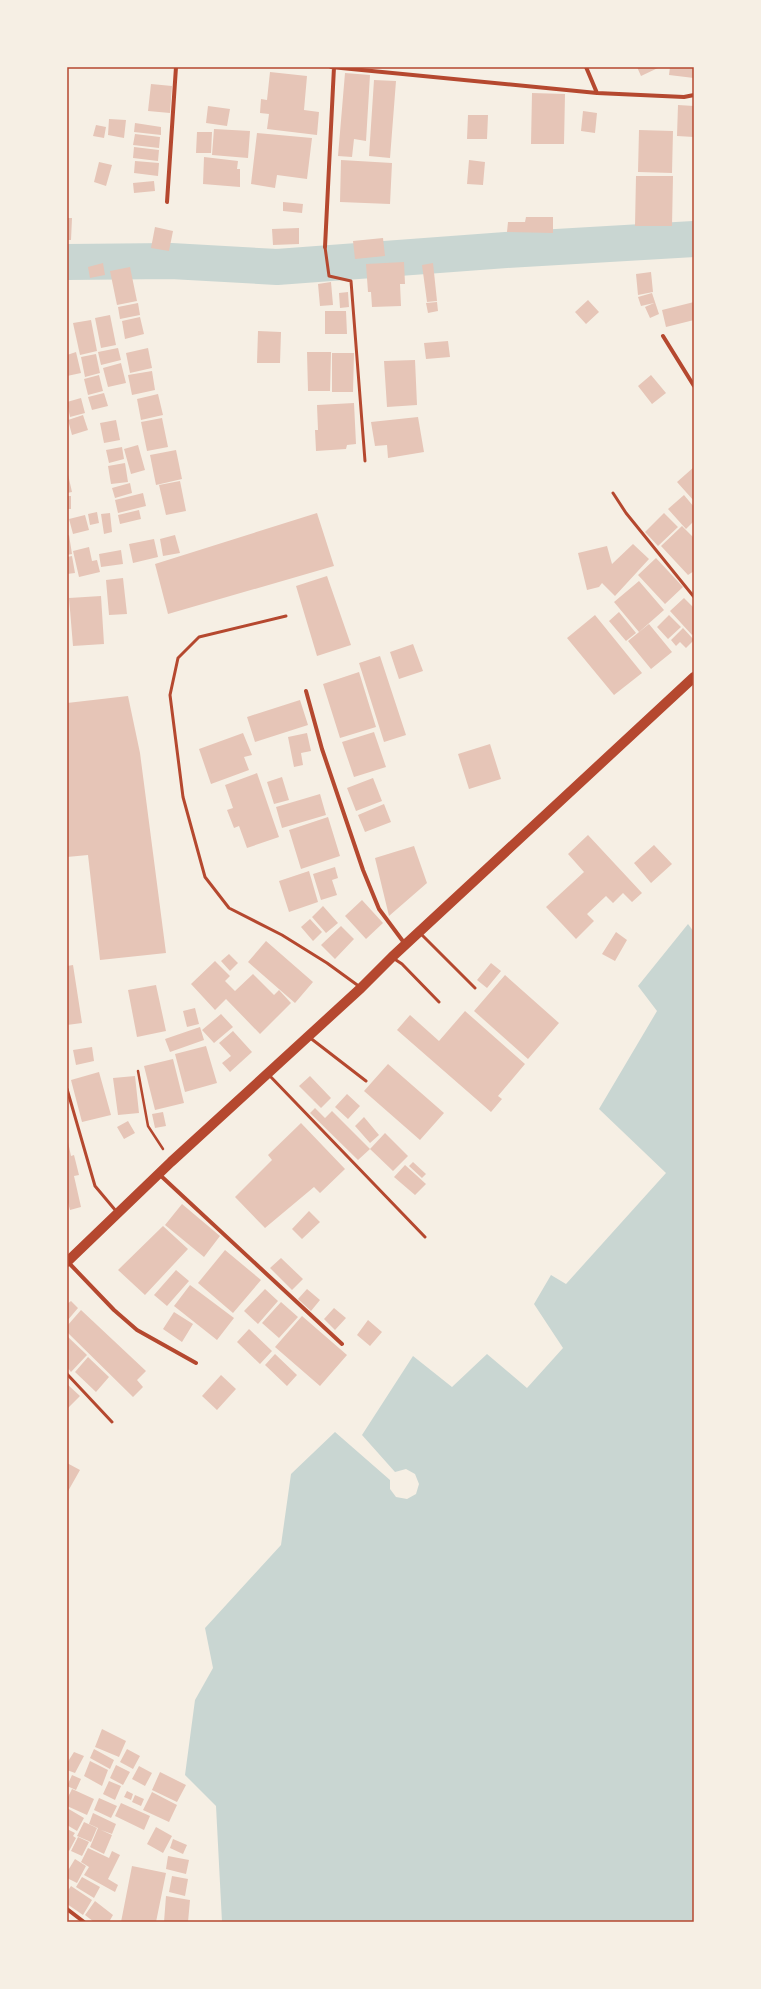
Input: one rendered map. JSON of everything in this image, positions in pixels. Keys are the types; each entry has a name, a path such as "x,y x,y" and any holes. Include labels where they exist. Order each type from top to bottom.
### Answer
{"main road":[{"path":"68,1262 117,1212 361,988 392,957 694,677"}],"street":[{"path":"167,202 176,67"},
{"path":"331,67 597,93 684,97 694,94"},
{"path":"325,247 334,67"},
{"path":"586,67 597,93"},
{"path":"664,336 694,386"},
{"path":"306,691 322,749 363,870 379,909 405,945"},
{"path":"160,1174 342,1344"},
{"path":"68,1262 114,1310 137,1330 196,1363"},
{"path":"67,1910 84,1922"}],"lane":[{"path":"325,247 330,276 352,281 365,461"},
{"path":"613,493 626,513 694,597"},
{"path":"286,616 199,637 178,658 170,694 184,797 205,877 229,908 282,935 327,963 361,988"},
{"path":"419,932 475,988"},
{"path":"392,957 402,964 438,1002"},
{"path":"308,1036 366,1081"},
{"path":"267,1073 425,1236"},
{"path":"67,1089 95,1186 117,1212"},
{"path":"67,1374 112,1422"}],"path":[{"path":"138,1071 148,1126 171,1162"}],"shaded area":[{"path":"688,924 694,932 694,1922 222,1922 216,1806 185,1775 195,1700 213,1668 205,1628 281,1545 291,1474 335,1432 390,1480 390,1489 396,1497 407,1499 416,1494 419,1484 415,1474 406,1469 395,1472 362,1435 413,1356 452,1387 487,1354 527,1388 563,1348 534,1304 551,1275 566,1284 666,1173 599,1109 657,1011 638,986"}],"building":[{"path":"637,67 660,67 641,76"},
{"path":"670,67 694,67 694,78 669,75"},
{"path":"270,72 307,76 304,110 319,112 317,135 267,129 269,114 260,113 261,99 267,100"},
{"path":"345,73 370,75 366,141 354,139 352,157 338,156"},
{"path":"374,80 396,81 390,158 369,156"},
{"path":"151,84 172,86 170,113 148,111"},
{"path":"532,93 565,94 564,144 531,144"},
{"path":"678,105 694,106 694,137 677,136"},
{"path":"208,106 230,109 227,126 206,123"},
{"path":"583,111 597,113 595,133 581,131"},
{"path":"468,115 488,115 487,139 467,139"},
{"path":"109,119 126,120 124,138 108,135"},
{"path":"135,123 161,127 161,135 134,132"},
{"path":"96,125 106,127 104,138 93,136"},
{"path":"214,129 250,131 248,158 212,155"},
{"path":"639,130 673,131 672,173 638,172"},
{"path":"197,132 212,132 211,153 196,153"},
{"path":"257,133 312,138 307,179 277,175 275,188 251,184"},
{"path":"135,134 160,137 159,148 133,145"},
{"path":"134,147 159,150 158,161 133,158"},
{"path":"204,157 238,161 237,169 240,169 240,187 203,184"},
{"path":"341,160 392,163 390,204 340,202"},
{"path":"469,160 485,162 483,185 467,184"},
{"path":"135,161 159,163 158,176 134,173"},
{"path":"99,162 112,165 106,186 94,182"},
{"path":"636,176 673,176 672,226 635,226"},
{"path":"154,181 155,191 134,193 133,183"},
{"path":"283,202 303,204 302,213 283,211"},
{"path":"526,217 553,217 553,233 507,232 508,222 525,222"},
{"path":"67,218 72,218 71,240 67,240"},
{"path":"155,227 173,231 169,251 151,248"},
{"path":"299,228 299,244 273,245 272,229"},
{"path":"383,238 385,256 355,259 353,241"},
{"path":"404,262 405,284 400,284 401,306 372,307 371,292 368,292 366,264"},
{"path":"103,263 105,275 90,278 88,267"},
{"path":"433,263 437,301 427,302 422,265"},
{"path":"130,267 137,301 117,305 110,271"},
{"path":"651,272 653,292 638,295 636,274"},
{"path":"331,282 333,305 320,306 318,284"},
{"path":"348,292 349,307 340,308 339,293"},
{"path":"652,293 659,314 650,318 645,307 654,303 641,306 638,297"},
{"path":"588,300 599,312 586,324 575,312"},
{"path":"437,302 438,311 428,313 426,303"},
{"path":"694,302 694,320 666,327 662,310"},
{"path":"138,303 140,315 120,319 118,307"},
{"path":"325,311 346,311 347,334 325,334"},
{"path":"110,315 116,345 101,348 95,318"},
{"path":"140,317 144,334 125,339 122,321"},
{"path":"91,320 97,351 80,355 73,323"},
{"path":"258,331 281,332 280,363 257,363"},
{"path":"448,341 450,357 426,359 424,343"},
{"path":"118,348 121,360 101,365 98,352"},
{"path":"148,348 152,368 130,373 126,353"},
{"path":"76,352 81,373 67,376 67,355"},
{"path":"307,352 331,352 330,391 308,391"},
{"path":"332,353 354,353 353,392 332,392"},
{"path":"96,354 100,373 85,377 81,357"},
{"path":"415,360 417,405 387,407 384,361"},
{"path":"121,363 126,383 108,387 103,368"},
{"path":"152,371 155,390 132,395 128,375"},
{"path":"99,375 103,391 88,395 84,379"},
{"path":"651,375 666,393 652,404 638,386"},
{"path":"104,393 108,406 92,410 88,397"},
{"path":"158,394 163,415 141,420 137,399"},
{"path":"81,398 85,413 70,417 67,402"},
{"path":"354,403 356,444 347,445 346,449 316,451 315,430 318,430 317,405"},
{"path":"83,415 88,430 72,435 68,420"},
{"path":"418,417 424,452 388,458 387,445 375,446 371,422"},
{"path":"162,418 168,447 147,451 141,422"},
{"path":"116,420 120,440 104,443 100,423"},
{"path":"138,445 145,470 131,474 124,449"},
{"path":"122,447 124,459 109,463 106,450"},
{"path":"176,450 182,479 156,485 150,455"},
{"path":"125,463 128,482 111,484 108,466"},
{"path":"694,467 694,501 677,482"},
{"path":"67,470 72,492 67,493"},
{"path":"180,481 186,511 166,515 159,485"},
{"path":"130,483 132,493 115,498 112,488"},
{"path":"143,493 146,506 118,513 115,500"},
{"path":"684,495 694,507 694,521 686,529 668,509"},
{"path":"67,496 71,496 71,509 67,509"},
{"path":"139,510 141,519 120,524 118,515"},
{"path":"97,512 99,523 90,525 88,514"},
{"path":"110,513 112,532 104,534 101,514"},
{"path":"317,513 334,566 168,614 155,564"},
{"path":"664,513 678,527 658,546 645,532"},
{"path":"85,515 89,530 73,534 69,519"},
{"path":"682,526 694,538 694,571 688,575 661,546"},
{"path":"69,535 72,554 67,555 67,536"},
{"path":"175,535 180,553 163,556 160,539"},
{"path":"154,539 158,557 133,563 129,544"},
{"path":"633,544 649,559 615,596 602,583 599,587 587,590 578,553 607,546 612,564"},
{"path":"89,547 92,561 97,560 100,572 79,577 73,551"},
{"path":"121,550 123,564 101,567 99,554"},
{"path":"72,556 75,573 67,574 67,557"},
{"path":"656,558 683,587 665,604 638,575"},
{"path":"327,576 351,645 317,656 296,586"},
{"path":"123,578 127,614 109,615 106,580"},
{"path":"639,581 664,610 639,632 614,602"},
{"path":"101,596 104,644 73,646 69,598"},
{"path":"684,598 694,608 694,633 692,635 670,611"},
{"path":"619,612 636,633 626,641 609,621"},
{"path":"595,615 642,673 614,695 567,638"},
{"path":"669,615 681,627 668,639 657,627"},
{"path":"649,624 672,652 651,669 628,641"},
{"path":"683,628 694,640 686,648 680,642 676,646 671,640"},
{"path":"413,644 423,671 399,679 390,652"},
{"path":"380,656 406,735 384,742 359,663"},
{"path":"359,672 376,727 340,738 323,684"},
{"path":"128,696 140,753 166,953 100,960 88,855 67,857 67,703"},
{"path":"300,700 308,725 255,742 247,717"},
{"path":"374,732 386,767 354,777 342,742"},
{"path":"243,733 252,755 244,757 249,770 211,784 199,749"},
{"path":"307,733 311,751 301,753 303,765 294,767 288,737"},
{"path":"490,744 501,779 469,789 458,754"},
{"path":"257,773 279,837 247,848 239,826 234,828 227,810 233,808 225,785"},
{"path":"282,777 289,800 274,804 267,782"},
{"path":"373,778 382,801 356,811 347,788"},
{"path":"320,794 326,815 282,828 276,807"},
{"path":"384,804 391,822 365,832 358,815"},
{"path":"328,817 340,856 301,869 289,830"},
{"path":"588,835 642,893 632,902 623,893 613,903 606,896 587,914 594,921 576,939 546,907 584,872 568,854"},
{"path":"654,845 672,864 651,883 634,863"},
{"path":"414,846 427,883 389,916 375,858"},
{"path":"335,867 338,878 332,880 337,895 321,900 313,874"},
{"path":"309,871 318,902 289,912 279,881"},
{"path":"362,900 383,923 366,939 345,916"},
{"path":"323,906 338,923 326,933 312,917"},
{"path":"310,919 322,932 313,941 301,927"},
{"path":"341,926 354,939 335,959 321,945"},
{"path":"616,932 627,940 615,961 602,954"},
{"path":"266,941 313,982 295,1003 248,962"},
{"path":"229,954 238,963 230,971 221,961"},
{"path":"215,961 230,976 225,981 235,991 253,974 274,995 279,990 291,1003 260,1034 226,999 215,1010 191,984"},
{"path":"491,963 501,971 487,988 477,980"},
{"path":"73,965 82,1023 67,1025 67,966"},
{"path":"505,975 559,1023 528,1059 474,1011"},
{"path":"156,985 166,1031 137,1037 128,990"},
{"path":"195,1008 199,1024 187,1027 183,1011"},
{"path":"465,1011 525,1064 498,1096 502,1099 491,1112 397,1030 410,1015 439,1041"},
{"path":"221,1014 233,1027 214,1043 202,1030"},
{"path":"200,1027 204,1040 170,1052 165,1039"},
{"path":"233,1031 252,1052 230,1072 222,1063 231,1056 219,1043"},
{"path":"206,1046 217,1083 185,1092 175,1054"},
{"path":"92,1047 94,1061 76,1065 73,1050"},
{"path":"173,1059 184,1103 155,1110 144,1066"},
{"path":"388,1064 444,1113 420,1140 364,1091"},
{"path":"99,1072 111,1115 82,1122 71,1080"},
{"path":"135,1076 139,1113 118,1115 113,1078"},
{"path":"310,1076 331,1098 321,1108 299,1086"},
{"path":"347,1094 360,1106 348,1119 335,1107"},
{"path":"315,1108 325,1118 332,1111 370,1149 358,1160 310,1113"},
{"path":"163,1112 166,1126 155,1128 152,1114"},
{"path":"364,1117 379,1135 370,1143 355,1126"},
{"path":"128,1121 135,1133 124,1139 117,1127"},
{"path":"301,1123 345,1169 320,1193 314,1187 265,1228 235,1197 272,1160 268,1155"},
{"path":"385,1133 408,1156 393,1171 370,1149"},
{"path":"68,1142 71,1156 74,1155 79,1175 74,1176 81,1207 70,1210 67,1199"},
{"path":"413,1162 426,1174 422,1178 409,1166"},
{"path":"405,1165 426,1184 415,1195 394,1177"},
{"path":"182,1204 220,1236 204,1257 165,1225"},
{"path":"309,1211 320,1222 302,1239 292,1229"},
{"path":"163,1226 188,1249 145,1295 118,1270"},
{"path":"225,1250 261,1280 233,1313 198,1283"},
{"path":"281,1258 303,1279 292,1290 270,1268"},
{"path":"176,1270 189,1281 167,1306 154,1295"},
{"path":"190,1285 234,1318 217,1340 174,1306"},
{"path":"265,1289 278,1301 258,1324 244,1311"},
{"path":"307,1289 320,1300 311,1311 298,1299"},
{"path":"71,1301 78,1308 67,1321 67,1304"},
{"path":"281,1302 298,1317 279,1338 262,1323"},
{"path":"334,1308 346,1318 335,1330 324,1319"},
{"path":"81,1310 146,1371 137,1380 143,1387 133,1397 67,1332 67,1326"},
{"path":"174,1312 193,1324 182,1342 163,1329"},
{"path":"302,1316 347,1355 320,1386 275,1347"},
{"path":"368,1320 382,1332 370,1346 357,1335"},
{"path":"249,1329 272,1351 260,1364 237,1342"},
{"path":"67,1336 87,1355 71,1372 67,1367"},
{"path":"275,1354 297,1375 287,1386 265,1365"},
{"path":"88,1357 109,1377 96,1392 75,1372"},
{"path":"221,1375 236,1389 217,1410 202,1396"},
{"path":"67,1384 80,1396 67,1409"},
{"path":"67,1463 80,1470 67,1493"},
{"path":"102,1729 126,1741 119,1757 95,1747"},
{"path":"94,1749 114,1760 110,1769 90,1758"},
{"path":"127,1749 140,1756 133,1769 120,1762"},
{"path":"74,1752 84,1756 75,1773 67,1770 67,1763"},
{"path":"90,1761 108,1770 102,1786 84,1776"},
{"path":"116,1765 130,1772 123,1785 110,1778"},
{"path":"139,1766 152,1773 145,1786 132,1779"},
{"path":"160,1772 186,1785 177,1802 152,1790"},
{"path":"72,1775 81,1779 76,1790 67,1786"},
{"path":"109,1781 121,1786 115,1800 103,1794"},
{"path":"72,1789 94,1799 87,1815 67,1806 67,1799"},
{"path":"127,1791 133,1794 131,1800 124,1797"},
{"path":"152,1792 177,1805 169,1822 143,1810"},
{"path":"135,1795 144,1799 141,1806 132,1802"},
{"path":"99,1798 117,1806 111,1818 94,1810"},
{"path":"121,1803 150,1816 144,1830 115,1816"},
{"path":"67,1808 84,1818 77,1831 67,1825"},
{"path":"93,1813 116,1824 112,1834 101,1830 112,1835 104,1854 90,1847 98,1828 89,1824"},
{"path":"84,1822 97,1828 91,1842 77,1836"},
{"path":"156,1827 172,1836 163,1853 147,1844"},
{"path":"67,1829 75,1833 73,1836 76,1838 69,1851 67,1849"},
{"path":"78,1837 89,1842 82,1856 71,1851"},
{"path":"173,1839 187,1845 183,1854 170,1848"},
{"path":"88,1848 109,1858 112,1851 120,1855 108,1879 118,1885 115,1892 84,1875 89,1867 81,1862"},
{"path":"168,1856 189,1860 186,1874 166,1869"},
{"path":"75,1859 86,1866 77,1883 67,1878 67,1872"},
{"path":"132,1866 166,1873 156,1922 121,1922"},
{"path":"172,1876 188,1879 185,1896 169,1892"},
{"path":"82,1877 100,1887 94,1898 76,1887"},
{"path":"71,1886 92,1900 83,1915 67,1904 67,1892"},
{"path":"166,1896 190,1900 188,1922 164,1922"},
{"path":"95,1901 113,1915 109,1922 94,1922 85,1915"}],"waterway":[{"path":"67,262 171,261 277,267 506,250 694,239"}]}
